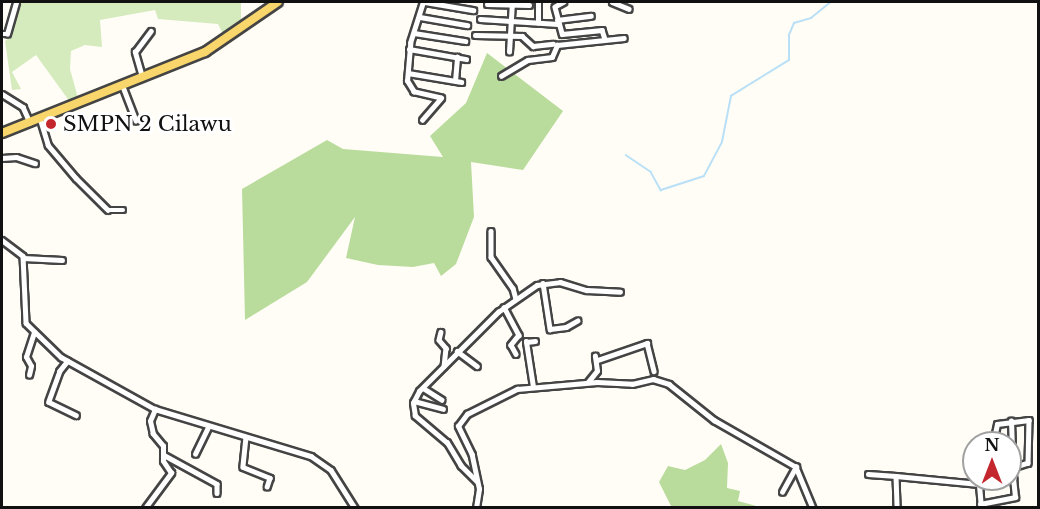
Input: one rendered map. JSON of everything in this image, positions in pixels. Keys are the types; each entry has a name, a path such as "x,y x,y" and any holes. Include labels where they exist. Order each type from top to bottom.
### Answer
{"main road":[{"path":"2,133 219,46 278,2"}],"street":[{"path":"2,34 7,34 16,2"},
{"path":"422,120 441,98 414,92 407,85 410,49 424,2 473,10"},
{"path":"538,2 538,23"},
{"path":"564,2 556,5 557,22 562,34 602,30 605,39"},
{"path":"612,2 629,9"},
{"path":"509,52 512,3"},
{"path":"486,4 529,5"},
{"path":"480,19 538,23 591,16"},
{"path":"420,17 467,25"},
{"path":"142,77 135,50 151,31"},
{"path":"414,33 465,41"},
{"path":"475,35 524,36 533,46 553,44"},
{"path":"501,76 528,60 552,57 557,45 624,38"},
{"path":"410,49 466,59"},
{"path":"408,73 458,81 457,57"},
{"path":"122,84 136,120"},
{"path":"2,94 23,107 30,123"},
{"path":"40,118 48,145 76,178 108,210 123,210"},
{"path":"2,158 15,157 35,163"},
{"path":"490,231 491,257 513,288 516,299"},
{"path":"2,240 23,258 62,260"},
{"path":"23,258 24,317 34,332 68,361 155,409 208,427 285,446 326,464 355,507"},
{"path":"477,482 447,443 415,416 416,402 425,389 458,352 516,299 543,283 566,282 587,290 620,292"},
{"path":"543,283 550,328 566,327 577,321"},
{"path":"506,309 519,337 511,345 516,354"},
{"path":"29,375 31,366 26,357 34,332"},
{"path":"441,332 439,340 446,348 443,368"},
{"path":"533,387 526,342 535,341"},
{"path":"588,382 596,374 596,358 647,343 654,371"},
{"path":"458,352 477,366"},
{"path":"68,361 60,371 49,402 76,415"},
{"path":"476,507 477,482 471,451 460,432 460,421 505,392 588,382 664,382 714,420 796,467 813,507"},
{"path":"425,389 442,400"},
{"path":"416,402 442,409"},
{"path":"145,507 171,473 150,422 155,409"},
{"path":"994,431 994,426 1011,421 1029,420 1028,463 1022,465"},
{"path":"1011,421 1011,431"},
{"path":"195,454 208,427"},
{"path":"246,437 243,467 270,478 267,487"},
{"path":"1030,439 1038,437"},
{"path":"164,455 217,484 217,493"},
{"path":"782,492 796,467"},
{"path":"868,474 962,482"},
{"path":"896,476 897,507"},
{"path":"979,491 980,506 1015,497 1014,491"}],"green space":[{"path":"16,2 241,2 241,23 224,36 218,24 158,19 155,10 100,20 102,47 85,45 71,51 70,69 78,98 70,102 36,55 12,72 21,89 12,90 5,41 13,35 10,26"},
{"path":"487,53 563,111 523,170 471,162 474,217 456,264 441,276 434,263 413,267 378,265 346,258 355,217 307,282 245,320 242,189 327,140 343,149 443,157 430,136 466,103"},
{"path":"721,444 728,463 727,488 740,491 738,501 760,507 671,506 659,482 668,466 685,470 705,460"}],"waterway":[{"path":"626,155 651,172 661,190 704,176 722,142 731,96 789,60 789,35 794,23 811,18 831,2"}],"place":[{"name":"SMPN 2 Cilawu","path":"51,124"}]}
